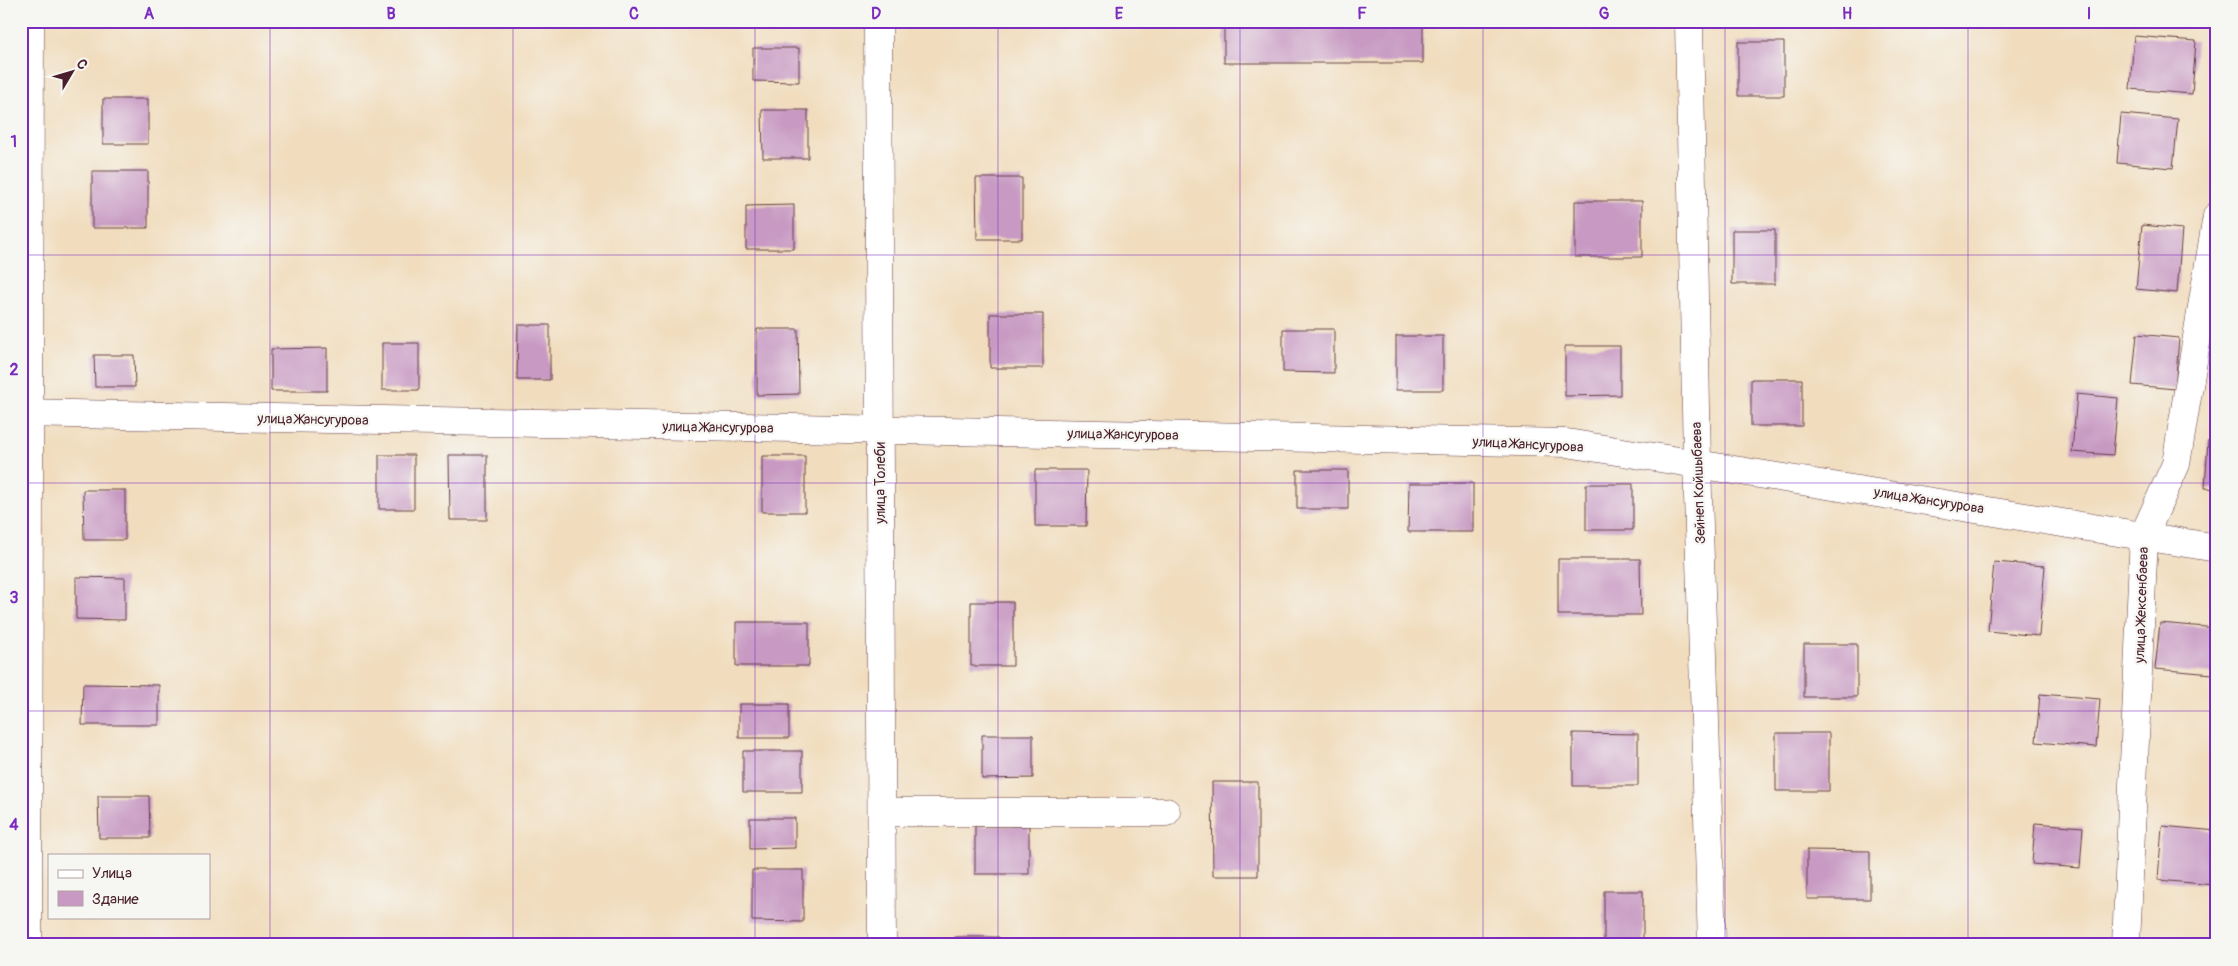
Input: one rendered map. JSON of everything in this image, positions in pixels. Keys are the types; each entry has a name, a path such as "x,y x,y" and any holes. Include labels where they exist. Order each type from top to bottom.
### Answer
{"street":[{"path":"28,945 25,413 30,21"},
{"name":"улица Толеби","path":"878,21 882,945"},
{"name":"Зейнеп Койшыбаева","path":"1689,21 1697,462 1712,945"},
{"name":"улица Жексенбаева","path":"2126,945 2144,535 2176,464 2217,216"},
{"name":"улица Жансугурова","path":"25,413 1567,443 1697,462 2217,548"},
{"path":"882,812 1166,812"}],"building":[{"path":"1224,21 1423,21 1423,63 1224,63"},
{"path":"2134,36 2196,41 2192,94 2130,89"},
{"path":"1738,42 1784,42 1784,96 1738,96"},
{"path":"753,48 799,48 799,82 753,81"},
{"path":"103,99 148,99 148,144 103,144"},
{"path":"762,110 808,110 808,158 763,158"},
{"path":"2121,114 2178,119 2173,168 2117,163"},
{"path":"92,171 148,171 148,228 92,228"},
{"path":"976,178 1022,178 1022,239 977,239"},
{"path":"1575,201 1642,201 1642,257 1575,257"},
{"path":"794,205 794,249 746,249 746,206"},
{"path":"2142,225 2182,229 2177,293 2136,289"},
{"path":"1732,230 1775,230 1775,284 1732,284"},
{"path":"990,314 1043,314 1043,368 990,368"},
{"path":"518,325 550,325 550,380 517,380"},
{"path":"757,329 798,329 799,394 757,395"},
{"path":"1283,329 1334,329 1334,373 1283,372"},
{"path":"2137,334 2179,338 2175,389 2132,385"},
{"path":"1396,336 1443,336 1443,390 1396,390"},
{"path":"382,343 419,343 419,390 382,390"},
{"path":"1565,346 1620,346 1620,395 1565,396"},
{"path":"327,348 327,391 271,391 271,349"},
{"path":"94,355 134,355 135,387 95,387"},
{"path":"1751,379 1802,379 1802,426 1751,426"},
{"path":"2077,394 2118,398 2113,455 2072,452"},
{"path":"2208,440 2217,440 2217,489 2205,488"},
{"path":"379,455 414,455 414,509 379,509"},
{"path":"449,455 487,455 487,520 450,520"},
{"path":"762,456 805,456 805,512 762,512"},
{"path":"1035,470 1087,470 1086,526 1035,526"},
{"path":"1297,470 1348,470 1348,509 1297,509"},
{"path":"1409,483 1473,483 1473,532 1408,532"},
{"path":"1586,484 1633,484 1633,530 1586,530"},
{"path":"83,490 125,490 125,540 84,540"},
{"path":"1558,559 1640,559 1641,615 1558,615"},
{"path":"1994,562 2045,566 2039,636 1988,631"},
{"path":"76,577 125,578 125,620 76,619"},
{"path":"971,602 1013,602 1013,666 971,666"},
{"path":"736,622 809,622 809,666 736,666"},
{"path":"2160,623 2217,628 2213,674 2155,669"},
{"path":"1804,644 1857,644 1857,697 1804,697"},
{"path":"83,684 159,685 159,725 82,725"},
{"path":"2040,694 2100,699 2096,747 2036,742"},
{"path":"739,704 789,704 789,738 739,738"},
{"path":"1573,733 1638,734 1638,786 1573,786"},
{"path":"1776,733 1829,733 1829,791 1776,791"},
{"path":"982,735 1033,735 1033,778 982,779"},
{"path":"743,751 802,751 802,792 743,792"},
{"path":"1212,782 1258,782 1258,876 1213,876"},
{"path":"98,796 149,796 150,838 99,838"},
{"path":"750,818 795,818 795,848 750,849"},
{"path":"2035,823 2083,827 2080,868 2032,864"},
{"path":"975,826 1029,826 1029,874 975,874"},
{"path":"2162,826 2217,831 2214,885 2158,880"},
{"path":"1807,850 1870,851 1870,899 1807,899"},
{"path":"752,870 803,870 803,922 752,921"},
{"path":"1604,891 1643,891 1643,944 1604,944"},
{"path":"955,937 999,937 999,945 955,945"}]}
